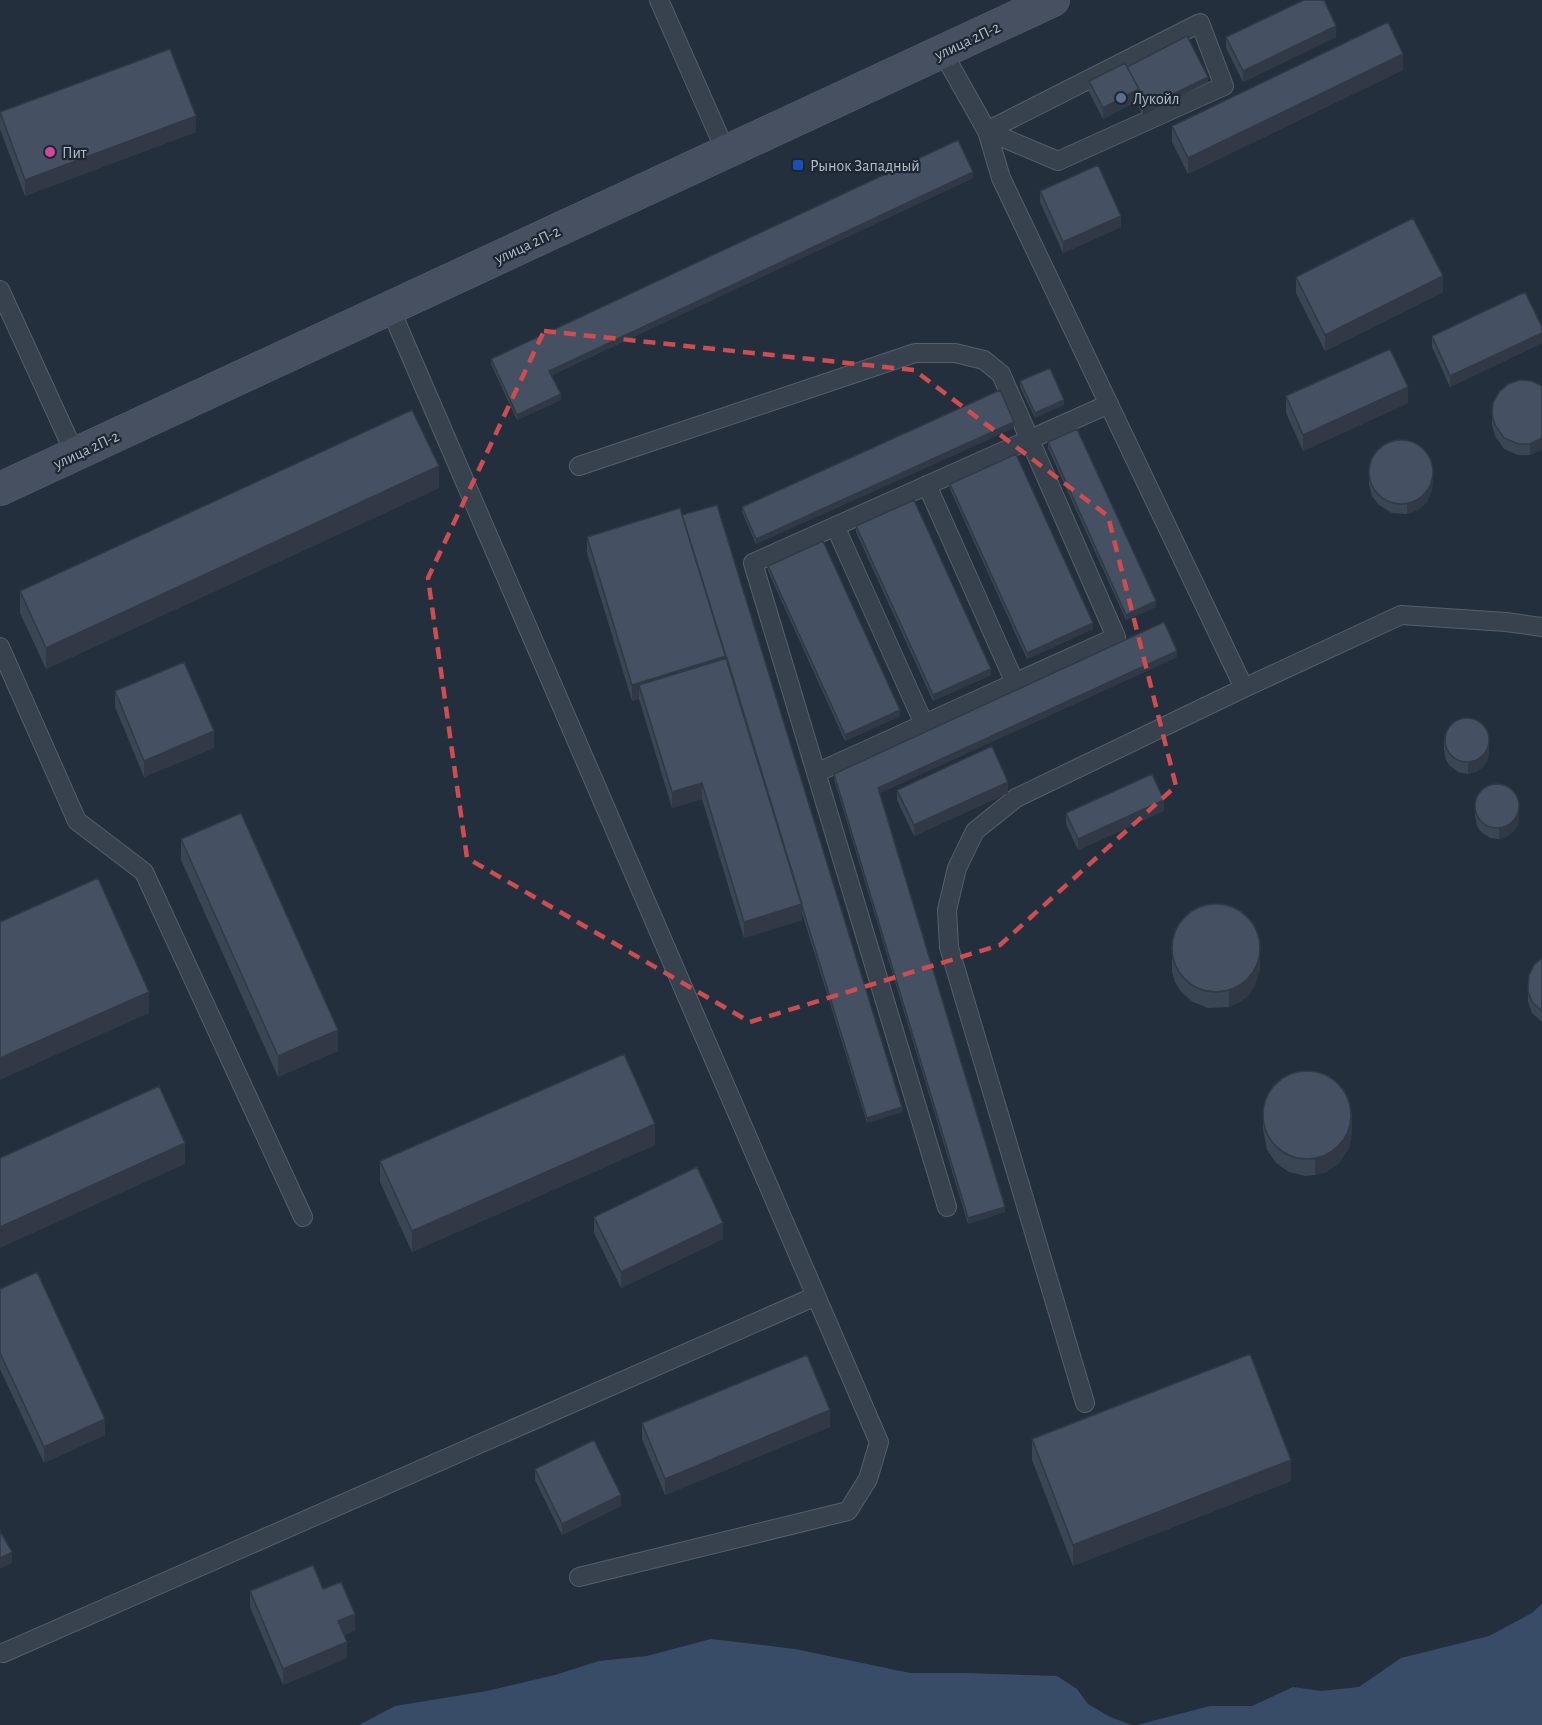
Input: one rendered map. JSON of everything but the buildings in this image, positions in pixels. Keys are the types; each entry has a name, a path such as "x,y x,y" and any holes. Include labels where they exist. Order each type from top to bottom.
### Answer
{"main road":[{"name":"улица 2П-2","path":"0,489 1053,0"}],"lane":[{"path":"659,0 726,152"},
{"path":"1200,23 1224,86 1058,161 987,131 1200,23"},
{"path":"942,51 987,131 1000,178 1244,688"},
{"path":"0,290 75,454"},
{"path":"390,308 879,1442 868,1479 849,1511 579,1577"},
{"path":"579,466 915,353 956,353 984,360 1001,374 1116,638 816,773"},
{"path":"947,1207 753,563 1108,404"},
{"path":"927,485 1015,683"},
{"path":"835,526 924,724"},
{"path":"1085,1403 949,947 947,910 957,868 975,831 1016,798 1401,615 1506,622 1542,627"},
{"path":"0,646 77,821 144,872 303,1217"},
{"path":"3,1653 816,1296"}],"highlighted area":[{"path":"544,331 914,370 1108,516 1176,786 1000,945 750,1022 467,858 428,578"}],"water":[{"path":"1542,1604 1542,1725 1137,1725 1210,1706 1252,1706 1293,1687 1321,1691 1359,1687 1401,1658 1489,1636 1532,1613"},
{"path":"711,1639 795,1649 910,1673 1057,1676 1077,1689 1088,1704 1110,1717 1132,1725 359,1725 395,1706 487,1691 555,1675 599,1661 647,1656"}],"place":[{"name":"Лукойл","path":"1121,98"},
{"name":"Пит","path":"50,152"},
{"name":"Рынок Западный","path":"798,165"}]}
